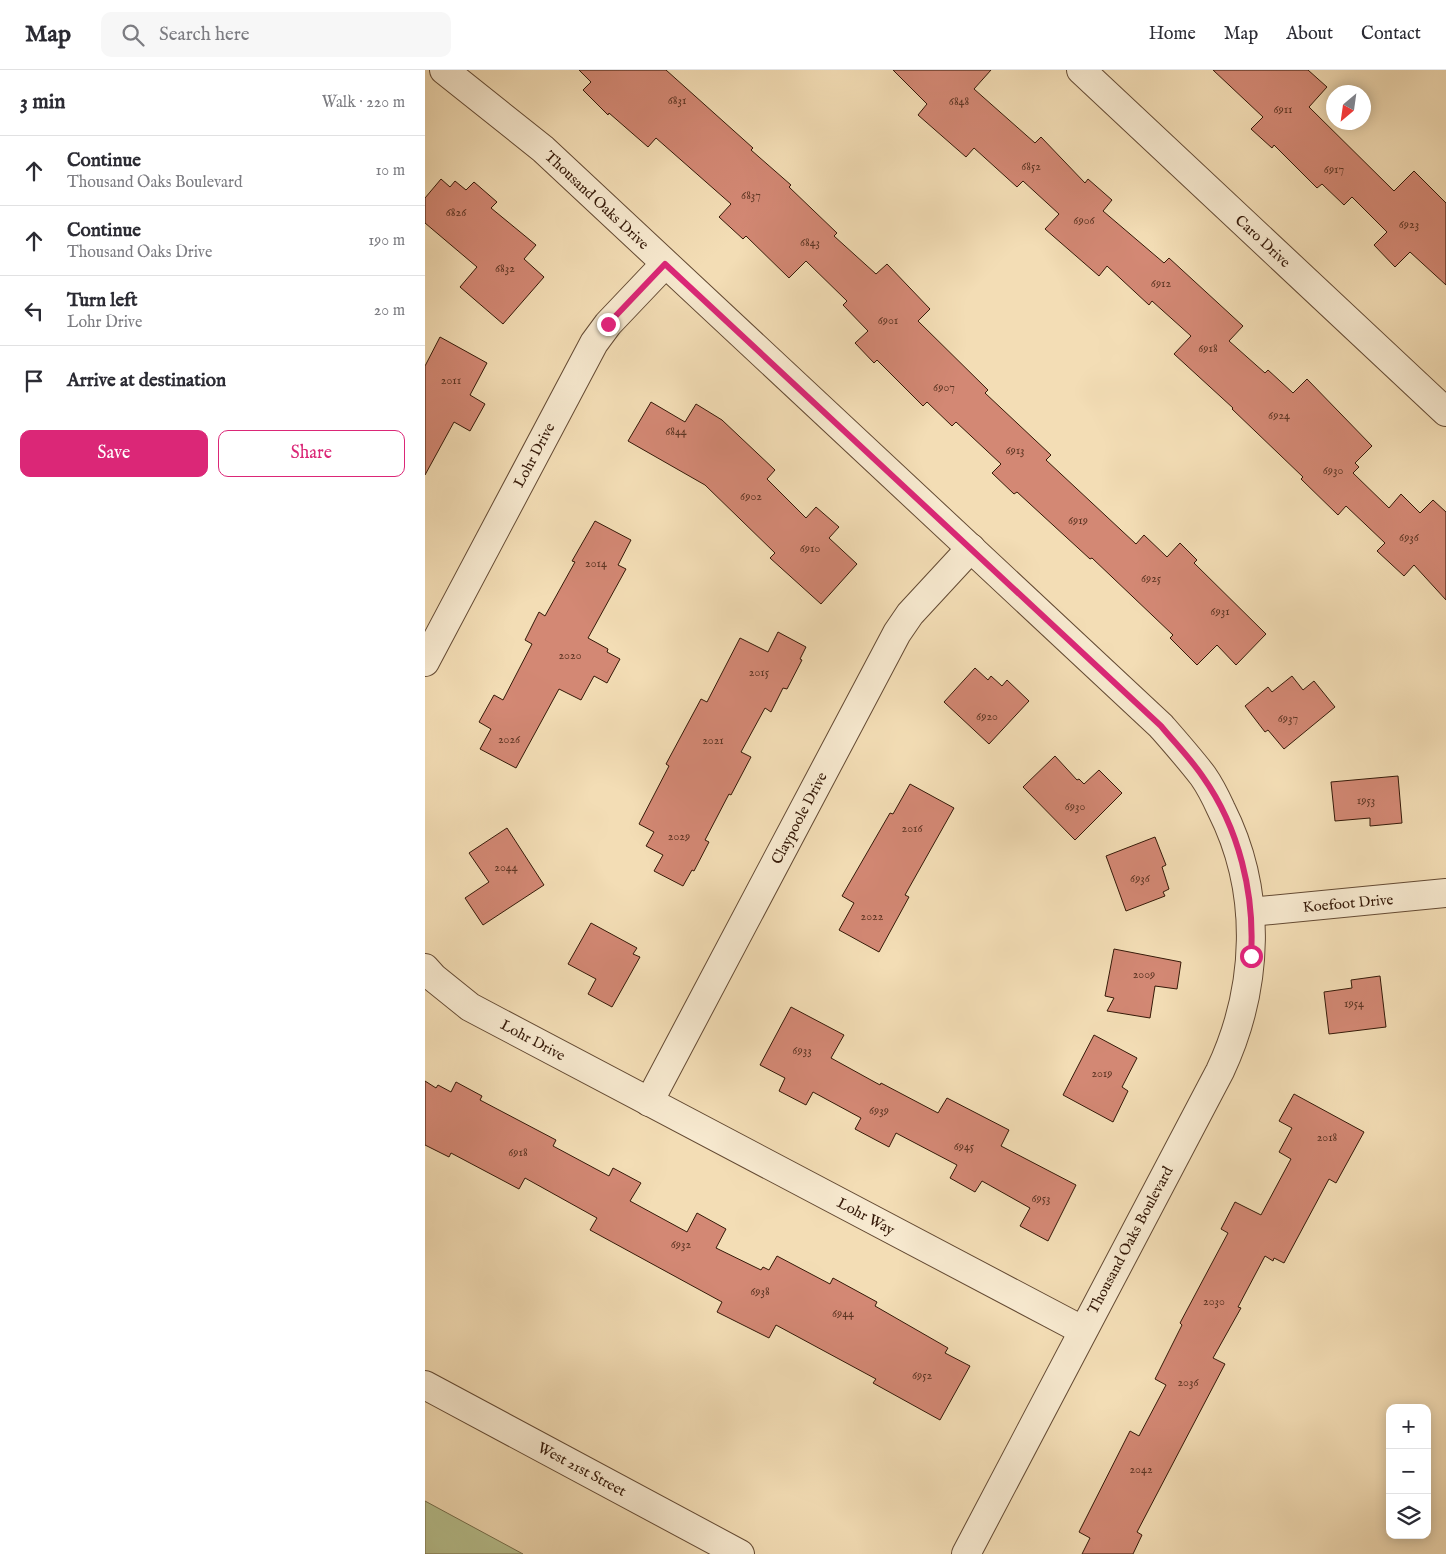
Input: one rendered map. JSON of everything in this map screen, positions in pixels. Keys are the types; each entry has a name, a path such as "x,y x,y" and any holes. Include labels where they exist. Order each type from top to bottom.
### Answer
{"street":[{"name":"Thousand Oaks Drive","path":"444,70 543,149 1161,726 1203,777 1229,824 1241,858 1249,895 1250,912"},
{"name":"Caro Drive","path":"1081,70 1446,412"},
{"name":"Lohr Drive","path":"425,662 591,348 608,324 665,264"},
{"name":"Claypoole Drive","path":"649,1102 897,633 910,614 971,548"},
{"name":"Koefoot Drive","path":"1250,912 1446,893"},
{"name":"Thousand Oaks Boulevard","path":"966,1554 1215,1080 1232,1043 1245,1002 1250,971 1252,940 1250,912"},
{"name":"Lohr Drive","path":"425,968 434,978 470,1007 649,1102"},
{"name":"Lohr Way","path":"649,1102 1082,1330"},
{"name":"West 21st Street","path":"425,1385 740,1554"}],"green space":[{"path":"425,1501 523,1554 425,1554"}],"building":[{"path":"579,70 666,70 753,148 751,150 791,185 789,187 837,233 834,236 876,274 887,264 930,309 918,321 988,390 985,393 1051,455 1046,460 1136,544 1144,535 1167,557 1180,543 1197,560 1194,563 1266,634 1236,665 1217,645 1197,665 1170,638 1173,635 1092,558 1090,559 1017,492 1014,494 992,473 1001,464 956,422 952,426 927,402 923,406 877,360 874,363 855,343 868,331 843,305 847,301 806,261 789,278 746,236 743,239 719,217 731,204 656,138 648,147 609,113 608,115 583,90 591,82"},
{"path":"893,70 991,70 974,89 1035,143 1041,137 1085,183 1088,179 1112,200 1103,211 1164,263 1169,258 1243,326 1229,341 1265,373 1268,370 1293,393 1307,379 1372,446 1355,463 1359,467 1353,473 1389,508 1401,494 1420,513 1433,500 1446,512 1446,600 1414,565 1404,576 1377,551 1385,543 1346,506 1338,515 1301,479 1303,477 1233,408 1174,354 1191,336 1152,301 1149,305 1107,266 1099,276 1045,229 1059,214 1023,181 1017,187 974,148 966,157 918,115 927,104"},
{"path":"1213,70 1308,70 1326,86 1309,107 1326,124 1326,130 1332,130 1394,191 1414,171 1446,203 1446,285 1410,252 1395,267 1374,245 1387,232 1352,197 1344,205 1322,184 1317,188 1274,145 1272,148 1251,129 1263,117"},
{"path":"441,179 450,187 455,181 466,190 474,182 497,202 491,208 536,245 524,259 544,277 503,324 460,287 477,267 425,223 425,198"},
{"path":"440,337 487,363 470,395 485,404 470,431 454,422 425,475 425,366"},
{"path":"651,402 685,422 696,404 722,420 775,470 767,479 806,518 816,507 839,527 829,538 857,564 821,604 770,558 775,553 705,485 628,441"},
{"path":"595,521 631,540 618,565 626,569 588,638 608,649 607,652 620,659 607,683 594,676 581,700 559,689 516,768 480,749 491,729 479,722 494,695 503,700 532,644 525,640 539,612 545,616 575,562 572,561"},
{"path":"778,632 806,647 800,659 802,660 787,689 783,688 771,712 765,708 741,752 751,757 705,840 709,842 694,871 692,870 683,886 654,871 663,855 646,846 654,832 639,824 669,766 666,764 701,699 707,702 740,638 768,652"},
{"path":"975,668 988,680 991,676 1002,686 1007,680 1029,701 989,744 944,702"},
{"path":"1292,676 1303,690 1314,681 1335,707 1284,749 1268,730 1265,732 1245,706 1268,687 1272,692"},
{"path":"1055,756 1077,780 1079,779 1084,784 1099,770 1122,793 1075,840 1023,787"},
{"path":"1398,776 1402,823 1370,826 1370,818 1335,821 1331,782"},
{"path":"910,784 954,808 905,895 909,897 879,952 839,930 854,903 842,896 890,813 893,814"},
{"path":"507,828 544,885 483,925 465,898 489,882 469,853"},
{"path":"1155,837 1166,865 1162,867 1169,889 1163,892 1165,896 1126,911 1106,856"},
{"path":"591,923 637,948 633,954 640,957 612,1007 588,994 596,979 568,964"},
{"path":"1114,949 1181,962 1177,989 1155,986 1150,1018 1107,1011 1114,998 1105,996"},
{"path":"1380,976 1386,1027 1329,1034 1324,992 1352,988 1351,980"},
{"path":"791,1007 844,1035 831,1058 880,1085 881,1083 938,1113 947,1098 1009,1130 1001,1146 1076,1185 1048,1241 1020,1226 1030,1208 982,1181 975,1192 950,1178 957,1165 896,1133 889,1147 855,1129 861,1118 813,1092 806,1105 779,1091 785,1078 760,1065"},
{"path":"1094,1035 1137,1058 1122,1087 1128,1091 1113,1122 1063,1095"},
{"path":"425,1081 436,1088 438,1085 451,1092 456,1082 482,1096 480,1100 556,1140 553,1146 609,1176 613,1168 641,1183 630,1201 687,1232 697,1213 726,1229 716,1248 761,1270 763,1267 769,1270 777,1256 830,1284 833,1278 877,1302 875,1306 948,1348 945,1353 970,1366 940,1420 873,1383 876,1379 776,1325 769,1338 717,1312 722,1302 590,1230 597,1218 525,1178 519,1189 451,1153 449,1157 425,1145"},
{"path":"1294,1094 1364,1132 1336,1183 1329,1179 1284,1263 1274,1258 1273,1261 1265,1256 1238,1307 1241,1308 1213,1358 1225,1364 1137,1532 1142,1535 1133,1554 1082,1554 1090,1538 1079,1532 1130,1431 1139,1436 1166,1385 1155,1379 1182,1325 1180,1323 1228,1233 1221,1229 1235,1202 1261,1215 1291,1159 1279,1152 1292,1128 1279,1121"}],"route":[{"path":"608,324 665,264 1161,726 1203,777 1229,824 1241,858 1249,895 1252,940 1251,956"}]}
